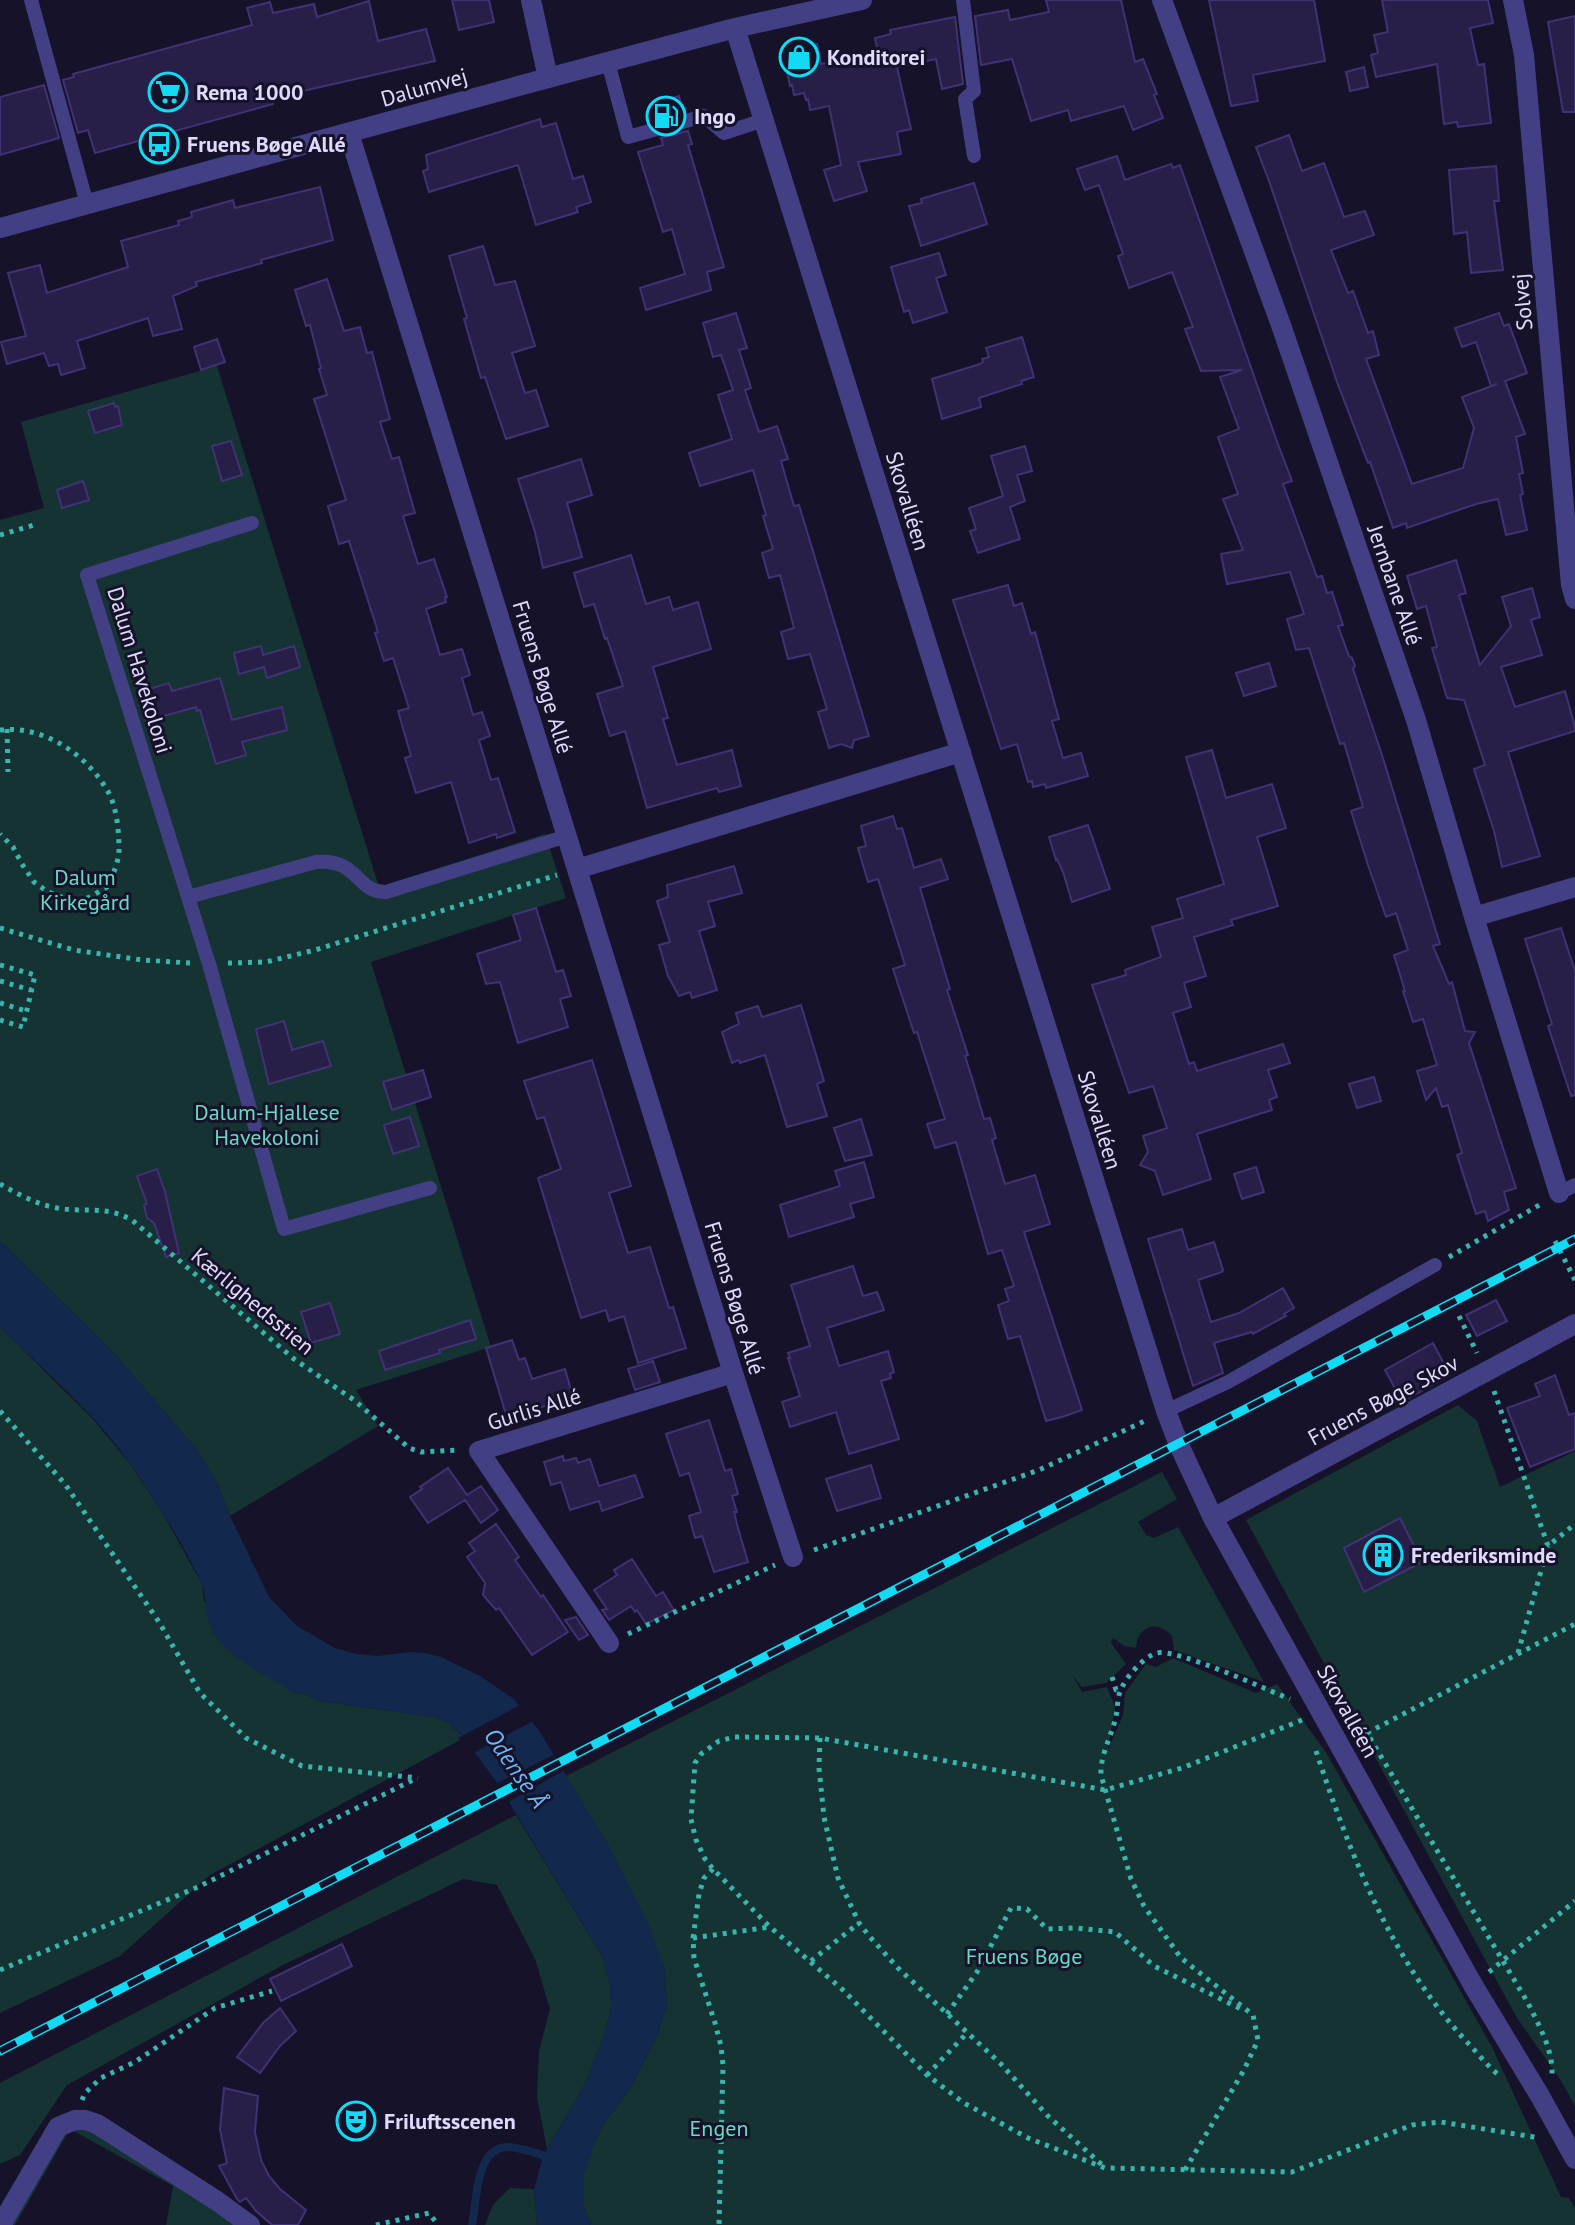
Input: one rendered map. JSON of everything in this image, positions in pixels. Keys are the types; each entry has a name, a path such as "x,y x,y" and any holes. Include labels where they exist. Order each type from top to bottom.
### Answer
{"street":[{"path":"531,0 548,78"},
{"name":"Dalumvej","path":"0,228 735,28 862,0"},
{"name":"Jernbane Allé","path":"1162,0 1281,325 1416,720 1474,917 1567,1189"},
{"name":"Solvej","path":"1513,0 1524,55 1571,585 1575,599"},
{"name":"Skovalléen","path":"735,28 1179,1445 1213,1518 1473,1985 1570,2151"},
{"name":"Fruens Bøge Allé","path":"349,133 733,1373 793,1557"},
{"path":"577,869 961,752"},
{"path":"1474,917 1575,887"},
{"name":"Fruens Bøge Skov","path":"1213,1518 1575,1324"},
{"name":"Gurlis Allé","path":"609,1643 479,1451 733,1373"},
{"path":"1,2225 58,2127 85,2120 97,2124 249,2225"}],"lane":[{"path":"31,0 87,204"},
{"path":"963,0 974,91 965,99 974,156"},
{"path":"608,62 628,137 704,116 724,133 764,120"},
{"name":"Dalum Havekoloni","path":"252,523 87,575 209,964 284,1229 430,1188"},
{"path":"188,897 328,861 346,866 373,890 386,892 567,836"},
{"path":"1166,1411 1228,1382 1435,1265"}],"path":[{"path":"0,535 34,525"},
{"path":"0,834 13,847 34,882 48,892 74,902 109,886 119,854 117,823 109,792 88,765 66,746 40,734 4,730 8,772"},
{"path":"0,928 74,950 142,960 209,964 266,962 315,950 577,869"},
{"path":"0,965 35,975 23,1027 0,1020"},
{"path":"0,981 31,990"},
{"path":"0,1003 26,1011"},
{"name":"Kærlighedsstien","path":"0,1184 51,1207 118,1212 132,1220 294,1359 354,1400 409,1448 421,1452 479,1451"},
{"path":"1435,1265 1567,1189"},
{"path":"1555,1241 1575,1280"},
{"path":"1459,1316 1487,1372 1548,1546 1518,1653"},
{"path":"0,1411 65,1484 159,1622 200,1693 246,1738 302,1766 418,1778 198,1887 0,1970"},
{"path":"609,1643 793,1557 1039,1470 1166,1411"},
{"path":"1548,1546 1575,1524"},
{"path":"1340,1747 1575,1624"},
{"path":"1185,2170 1258,2040 1253,2015 1181,1958 1144,1906 1131,1879 1101,1775 1101,1762 1116,1719 1120,1690 1139,1665 1157,1653 1184,1657 1367,1733 1503,1960 1545,2038 1553,2062 1552,2078 1540,2096"},
{"path":"1112,1677 1116,1690 1120,1690"},
{"path":"1322,1712 1182,1768 1105,1790 820,1738 735,1737 719,1741 701,1754 695,1763 691,1819 696,1840 713,1869 927,2075 964,2103 1028,2138 1105,2168 1292,2172 1412,2125 1441,2122 1570,2151"},
{"path":"1322,1712 1313,1745 1343,1831 1394,1940 1421,1986 1456,2030 1505,2079"},
{"path":"820,1738 819,1768 824,1817 838,1878 859,1923 898,1968 1001,2064 1047,2115 1105,2168"},
{"path":"713,1869 704,1878 699,1894 693,1938 697,1972 715,2023 723,2065 719,2225"},
{"path":"1473,1985 1575,1901"},
{"path":"947,2014 977,1972 1011,1908 1027,1909 1047,1929 1115,1932 1154,1966 1253,2015"},
{"path":"811,1961 859,1923"},
{"path":"693,1938 770,1927"},
{"path":"78,2120 79,2106 85,2093 101,2078 135,2062 215,2008 272,1991"},
{"path":"927,2075 967,2033"},
{"path":"376,2225 429,2213 438,2225"}],"green space":[{"name":"Dalum-Hjallese Havekoloni","path":"217,366 379,887 545,834 566,898 371,962 491,1347 356,1390 378,1426 230,1516 217,1483 198,1451 112,1351 0,1241 0,520 44,508 21,422"},
{"path":"0,1327 91,1417 128,1461 161,1510 202,1584 204,1601 292,1692 321,1701 434,1717 449,1723 464,1738 210,1875 120,1956 0,2013"},
{"path":"1458,1405 1477,1421 1500,1487 1575,1451 1575,2106 1517,2018 1246,1520"},
{"name":"Fruens Bøge","path":"1162,1472 1177,1499 1138,1522 1146,1535 1154,1538 1178,1527 1264,1682 1174,1650 1172,1636 1160,1628 1144,1630 1136,1648 1124,1646 1113,1638 1111,1643 1126,1664 1106,1683 1082,1687 1073,1676 1082,1692 1107,1687 1115,1707 1108,1750 1123,1715 1125,1693 1146,1664 1156,1667 1173,1658 1256,1693 1277,1684 1327,1754 1492,2047 1561,2197 1569,2198 1575,2208 1575,2225 591,2225 584,2206 584,2173 593,2146 605,2122 630,2089 657,2036 667,2004 664,1967 566,1776"},
{"path":"516,1815 602,1956 610,1984 611,2008 605,2033 584,2086 547,2149 537,2097 539,2051 550,2009 535,1959 497,1885 463,1879 283,1965 67,2085 20,2155 0,2164 0,2083"},
{"path":"67,2128 92,2128 235,2225 166,2225 173,2186 70,2129 15,2225 7,2225"},
{"path":"510,2188 534,2189 537,2225 485,2225 493,2205"}],"water":[{"name":"Odense Å","path":"0,1241 112,1351 199,1452 217,1483 269,1597 297,1626 335,1648 357,1654 378,1656 409,1652 441,1657 480,1676 514,1699 538,1729 609,1846 648,1923 664,1967 667,2004 657,2036 630,2089 605,2122 593,2146 584,2174 584,2206 591,2225 537,2225 534,2189 543,2156 584,2086 605,2033 611,2008 610,1984 602,1956 498,1784 449,1723 433,1717 321,1701 292,1692 238,1658 220,1642 211,1627 202,1586 193,1565 131,1465 85,1410 0,1327"}],"pier":[{"path":"522,1704 535,1720 471,1754 458,1738"},
{"path":"553,1755 563,1771 505,1804 494,1785"}],"building":[{"path":"452,0 489,0 494,22 459,30"},
{"path":"1046,0 1121,0 1135,62 1143,59 1163,118 1133,130 1124,106 1071,121 1068,110 1031,121 1012,59 981,65 975,16 1008,10 1010,20 1049,12"},
{"path":"1209,0 1314,0 1325,61 1253,75 1258,101 1231,106"},
{"path":"1382,0 1488,0 1493,23 1470,28 1478,65 1484,64 1491,123 1458,127 1457,122 1444,124 1437,64 1376,77 1371,55 1378,53 1374,35 1388,32"},
{"path":"369,1 378,41 426,29 435,61 272,98 273,104 95,153 88,130 78,133 63,80 74,77 73,74 252,25 247,8 270,2 273,13 314,4 317,17"},
{"path":"1575,16 1575,112 1563,112 1548,22"},
{"path":"955,17 963,84 942,89 936,59 897,67 911,129 897,132 901,154 858,162 867,191 834,201 824,170 841,165 829,106 810,110 804,93 794,95 783,51 817,44 821,64 878,53 875,38 891,34 890,30"},
{"path":"1364,67 1368,87 1350,91 1346,72"},
{"path":"44,85 59,138 0,155 0,97"},
{"path":"679,96 683,111 656,119 651,104"},
{"path":"540,119 542,127 556,123 573,179 583,176 591,202 576,207 578,212 536,225 518,165 429,192 423,171 428,169 426,155"},
{"path":"688,131 692,144 688,145 724,267 707,272 711,290 646,310 640,288 685,274 672,229 663,232 638,152 663,145 661,138"},
{"path":"1289,135 1302,171 1324,163 1344,217 1365,211 1374,235 1331,250 1348,293 1353,291 1368,333 1373,331 1379,355 1366,359 1412,484 1463,468 1474,428 1462,397 1497,384 1491,386 1476,342 1462,347 1455,328 1499,313 1504,326 1509,324 1527,373 1505,381 1525,434 1516,437 1523,473 1519,474 1523,494 1520,495 1527,530 1506,535 1498,499 1407,528 1406,523 1393,528 1337,382 1256,147"},
{"path":"1117,156 1125,180 1171,164 1173,168 1180,165 1292,481 1283,484 1317,577 1322,576 1327,593 1332,592 1343,625 1338,626 1355,666 1353,669 1440,944 1433,946 1449,984 1452,982 1465,1031 1475,1032 1469,1043 1516,1188 1504,1192 1509,1210 1488,1221 1485,1211 1476,1214 1457,1155 1462,1153 1448,1105 1442,1107 1436,1088 1426,1100 1417,1071 1437,1065 1423,1019 1413,1022 1403,991 1394,955 1408,950 1396,913 1386,917 1368,865 1351,811 1363,807 1344,743 1340,744 1309,648 1296,650 1287,619 1304,614 1290,572 1227,584 1221,554 1243,550 1223,499 1238,494 1218,437 1239,429 1220,377 1242,370 1201,371 1185,329 1193,327 1172,272 1129,288 1118,256 1123,254 1099,185 1085,190 1077,169"},
{"path":"1496,166 1499,201 1494,201 1503,270 1471,273 1467,232 1454,234 1449,170"},
{"path":"974,183 987,224 921,246 909,206 922,203 921,199"},
{"path":"320,187 333,240 196,282 197,286 173,296 182,329 153,336 148,318 77,341 85,368 61,375 58,364 49,366 44,353 7,364 1,342 26,336 8,273 40,265 47,293 128,267 121,241 179,225 178,221 192,217 191,212 233,200 235,208"},
{"path":"483,246 495,285 515,281 535,346 512,353 525,393 536,390 548,426 506,439 485,377 481,378 449,256"},
{"path":"939,253 946,275 936,278 947,312 913,323 909,310 904,312 891,267"},
{"path":"327,279 344,331 360,327 367,353 372,352 390,419 380,422 392,459 399,457 415,513 403,516 418,564 434,559 447,597 446,602 426,609 440,655 462,649 470,675 462,678 473,715 482,712 490,736 479,740 491,780 498,778 515,832 497,838 496,834 469,843 451,782 416,793 405,758 411,756 398,711 409,708 393,658 384,661 349,541 339,544 328,506 346,500 314,399 327,395 310,325 306,326 295,290"},
{"path":"736,313 747,348 739,350 751,388 745,390 759,432 777,426 788,459 781,461 794,506 799,505 869,736 854,740 852,748 841,744 829,748 818,712 827,709 810,654 788,659 781,632 794,628 780,575 769,578 762,553 773,549 753,470 700,486 689,453 732,439 718,395 733,390 721,355 713,357 703,323"},
{"path":"1022,337 1034,377 979,398 981,407 942,419 932,379 980,364 982,359 989,357 986,348"},
{"path":"217,339 225,362 201,370 194,347"},
{"path":"114,403 115,407 118,406 122,425 95,433 88,411"},
{"path":"231,441 242,475 222,481 212,446"},
{"path":"1025,446 1032,471 1017,475 1025,501 1010,507 1020,539 978,553 970,531 976,529 969,508 1003,496 991,456"},
{"path":"581,459 592,495 567,503 582,557 543,568 518,479"},
{"path":"83,481 89,500 62,508 57,490"},
{"path":"631,555 646,604 669,597 673,610 698,602 711,649 653,667 668,718 663,719 677,765 732,750 741,786 719,792 717,788 647,808 625,731 610,736 597,694 623,686 594,604 584,607 574,573"},
{"path":"1456,560 1466,593 1459,595 1480,665 1511,626 1502,597 1532,588 1540,617 1531,620 1542,655 1501,667 1515,707 1565,691 1575,727 1575,731 1508,752 1540,856 1502,867 1474,769 1485,765 1464,700 1447,698 1432,648 1437,647 1426,606 1417,609 1407,576"},
{"path":"1008,585 1014,606 1022,603 1031,634 1035,632 1059,719 1052,721 1063,758 1081,753 1088,776 1046,788 1045,784 1033,787 1032,781 1028,782 1017,744 1001,749 953,600"},
{"path":"261,646 263,655 294,646 300,667 267,678 264,667 239,674 234,653"},
{"path":"1269,663 1276,686 1244,696 1236,673"},
{"path":"220,678 232,720 282,707 287,730 242,742 246,755 216,764 200,710 197,711 196,707 146,721 141,702 149,700 146,690 169,683 172,691"},
{"path":"1212,750 1226,798 1272,784 1286,828 1257,837 1278,906 1231,920 1233,925 1194,937 1206,976 1184,983 1191,1007 1173,1013 1189,1064 1194,1062 1197,1071 1283,1044 1290,1063 1268,1070 1277,1097 1269,1100 1272,1110 1197,1134 1211,1179 1163,1195 1155,1171 1140,1165 1148,1152 1143,1136 1167,1128 1153,1086 1129,1093 1092,985 1126,975 1125,970 1161,957 1152,927 1183,918 1177,899 1224,884 1186,757"},
{"path":"893,816 897,829 902,828 914,868 941,859 948,879 920,888 968,1055 965,1056 984,1119 990,1118 996,1138 992,1140 1005,1184 1035,1175 1050,1224 1024,1232 1082,1410 1062,1417 1046,1421 1020,1336 1008,1339 998,1305 1009,1301 1005,1289 1014,1286 1002,1250 988,1254 956,1142 935,1148 927,1124 945,1119 893,969 905,965 878,879 868,882 858,848 866,846 861,826"},
{"path":"1088,825 1110,889 1072,902 1049,837"},
{"path":"734,866 742,893 708,902 715,926 699,931 717,990 692,998 690,992 679,996 668,976 659,945 670,942 657,901 668,897 667,885"},
{"path":"536,908 556,972 563,970 571,996 560,999 568,1027 518,1043 500,982 486,984 477,954 521,940 513,915"},
{"path":"1561,928 1575,971 1575,1095 1571,1096 1525,939"},
{"path":"801,1005 824,1081 817,1084 827,1116 787,1127 765,1055 732,1063 722,1032 739,1024 736,1013 758,1006 762,1017"},
{"path":"284,1021 292,1050 323,1041 331,1066 269,1084 256,1029"},
{"path":"592,1060 631,1186 609,1193 628,1253 650,1247 669,1308 673,1307 686,1348 638,1363 624,1316 609,1321 606,1310 581,1318 538,1178 561,1169 544,1117 537,1119 524,1081"},
{"path":"423,1070 431,1097 392,1110 383,1082"},
{"path":"1374,1077 1381,1101 1357,1108 1349,1084"},
{"path":"410,1117 419,1146 393,1154 384,1125"},
{"path":"861,1119 872,1155 845,1161 834,1128"},
{"path":"864,1162 874,1197 850,1204 854,1217 789,1237 780,1205 840,1186 835,1171"},
{"path":"1256,1167 1264,1192 1242,1199 1234,1174"},
{"path":"157,1169 179,1253 166,1257 154,1223 147,1218 144,1205 147,1204 137,1176"},
{"path":"1182,1229 1188,1250 1214,1242 1223,1270 1198,1280 1211,1322 1239,1313 1283,1288 1294,1308 1284,1314 1286,1316 1253,1334 1214,1343 1223,1373 1193,1386 1148,1239"},
{"path":"853,1266 863,1296 877,1292 884,1310 827,1328 839,1366 888,1351 894,1372 890,1374 891,1378 881,1381 899,1439 849,1454 836,1412 790,1427 782,1402 800,1396 788,1353 810,1346 791,1285"},
{"path":"1496,1300 1507,1321 1477,1336 1466,1315"},
{"path":"330,1303 340,1334 311,1343 301,1312"},
{"path":"470,1320 476,1339 385,1370 379,1351"},
{"path":"512,1340 519,1360 525,1358 532,1379 565,1369 573,1397 507,1418 486,1348"},
{"path":"1433,1343 1450,1375 1402,1402 1385,1370"},
{"path":"653,1361 660,1382 635,1390 628,1369"},
{"path":"1555,1375 1569,1415 1575,1413 1575,1449 1530,1467 1507,1408 1540,1396 1535,1384"},
{"path":"709,1420 725,1471 731,1469 738,1494 732,1496 737,1512 734,1512 748,1562 714,1572 702,1536 695,1538 689,1516 701,1512 689,1473 680,1476 666,1434"},
{"path":"563,1456 564,1461 576,1458 578,1463 590,1459 599,1486 635,1475 643,1497 602,1511 599,1501 570,1510 561,1482 551,1485 544,1462"},
{"path":"871,1465 881,1498 837,1511 826,1479"},
{"path":"448,1468 467,1495 481,1486 498,1510 481,1523 465,1500 428,1523 410,1497"},
{"name":"Frederiksminde","path":"1400,1518 1422,1562 1364,1592 1344,1548"},
{"path":"496,1524 519,1557 515,1560 568,1632 532,1655 499,1608 496,1610 483,1595 485,1583 467,1557 475,1551 469,1543"},
{"path":"632,1559 656,1596 663,1592 674,1610 646,1624 631,1606 609,1620 602,1610 607,1609 594,1590 617,1575 614,1570"},
{"path":"576,1617 588,1635 579,1640 565,1620"},
{"path":"342,1944 352,1966 281,2001 270,1979"},
{"path":"280,2008 296,2031 260,2073 237,2057 263,2023"},
{"path":"224,2088 258,2096 255,2132 261,2160 280,2189 306,2210 298,2225 272,2225 246,2198 240,2202 219,2166 227,2163 220,2130"}],"waterway":[{"path":"472,2225 484,2165 498,2149 509,2147 552,2158"}],"railway":[{"path":"0,2051 1575,1239"}],"place":[{"name":"Konditorei","path":"799,57"},
{"name":"Rema 1000","path":"168,92"},
{"name":"Ingo","path":"666,116"},
{"name":"Fruens Bøge Allé","path":"159,144"},
{"name":"Frederiksminde","path":"1383,1555"},
{"name":"Friluftsscenen","path":"356,2121"}],"park label":[{"name":"Dalum Kirkegård","path":"85,890"},
{"name":"Engen","path":"719,2128"}]}
